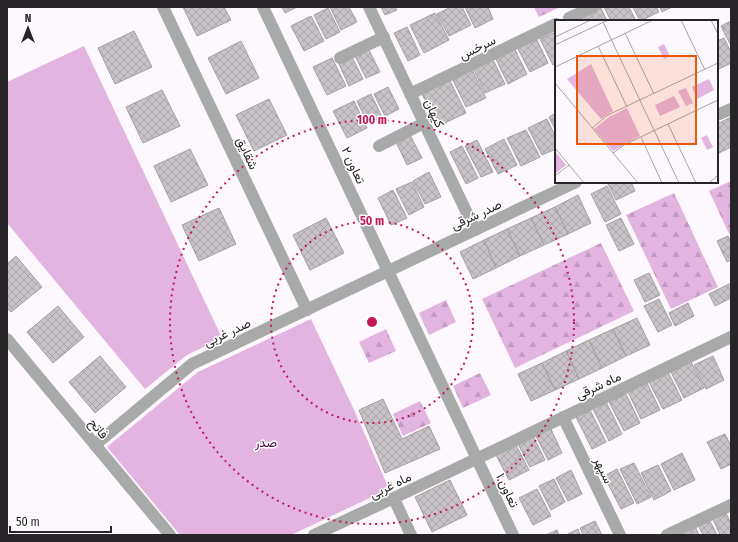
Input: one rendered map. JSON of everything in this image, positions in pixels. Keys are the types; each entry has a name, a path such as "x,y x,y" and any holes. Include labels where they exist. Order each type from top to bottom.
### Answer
{"street":[{"name":"شقایق","path":"163,7 307,310"},
{"name":"تعاون ۲","path":"263,7 477,458"},
{"name":"کیهان","path":"369,7 475,230"},
{"path":"569,18 593,7"},
{"name":"سرخس","path":"410,94 555,24"},
{"path":"340,58 384,38"},
{"path":"718,115 731,109"},
{"path":"379,146 424,123"},
{"name":"صدر شرقی","path":"388,271 574,183"},
{"name":"صدر غربی","path":"95,445 192,364 388,271"},
{"name":"ماه شرقی","path":"477,458 731,337"},
{"name":"فاتح","path":"7,339 170,535"},
{"name":"سپهر","path":"563,417 620,535"},
{"name":"ماه غربی","path":"314,535 394,499 477,458"},
{"name":"تعاون ۱","path":"477,458 513,535"},
{"path":"394,499 412,535"},
{"path":"667,535 731,505"}],"green space":[{"path":"534,7 560,7 539,17"},
{"path":"84,46 222,338 187,355 145,389 7,223 7,82"},
{"path":"731,181 731,238 709,191"},
{"path":"674,193 718,287 671,309 626,215"},
{"path":"601,243 634,311 515,368 482,299"},
{"path":"446,300 456,322 429,335 419,313"},
{"name":"صدر","path":"311,319 355,412 389,489 291,535 180,535 107,447 198,372"},
{"path":"386,329 396,351 369,363 359,342"},
{"path":"480,373 491,395 463,408 453,386"},
{"path":"420,401 431,423 403,436 393,414"}],"building":[{"path":"183,7 224,7 231,20 197,36"},
{"path":"282,7 297,7 285,13"},
{"path":"330,7 349,7 357,22 341,30"},
{"path":"381,7 395,7 397,10 385,15"},
{"path":"451,7 462,7 471,25 449,36 437,14"},
{"path":"465,7 488,7 493,19 475,28"},
{"path":"604,7 629,7 636,20 610,20"},
{"path":"633,7 656,7 659,12 642,20 640,20"},
{"path":"660,7 672,7 662,12"},
{"path":"328,8 340,32 326,39 314,15"},
{"path":"601,8 607,20 578,20"},
{"path":"435,13 449,40 424,53 410,25"},
{"path":"311,16 324,41 304,51 291,26"},
{"path":"731,21 731,46 721,26"},
{"path":"407,27 420,55 408,61 394,33"},
{"path":"134,31 152,67 115,84 98,48"},
{"path":"555,32 555,64 553,65 540,39"},
{"path":"536,38 548,63 530,72 517,47"},
{"path":"724,38 731,52 731,63 719,69 718,67 718,41"},
{"path":"241,41 259,78 226,94 208,58"},
{"path":"368,48 380,72 366,78 354,54"},
{"path":"514,48 527,74 508,84 495,57"},
{"path":"351,55 363,79 349,86 338,62"},
{"path":"332,58 346,86 327,95 313,67"},
{"path":"492,58 505,84 485,93 473,68"},
{"path":"471,68 486,98 466,107 452,78"},
{"path":"449,79 466,113 438,126 421,92"},
{"path":"388,87 399,109 385,116 374,94"},
{"path":"162,90 180,126 143,143 126,107"},
{"path":"371,94 382,117 368,124 357,101"},
{"path":"269,99 287,135 254,151 236,115"},
{"path":"354,101 367,128 347,138 333,111"},
{"path":"555,114 555,129 549,117"},
{"path":"731,117 731,147 718,154 718,124"},
{"path":"547,119 555,136 555,149 542,155 528,128"},
{"path":"526,130 540,157 521,166 507,138"},
{"path":"410,135 422,158 407,165 396,142"},
{"path":"504,139 517,165 498,174 485,149"},
{"path":"477,140 493,172 481,177 465,146"},
{"path":"462,146 478,178 466,184 450,152"},
{"path":"190,149 208,185 171,202 154,166"},
{"path":"429,172 441,197 425,204 413,181"},
{"path":"412,182 424,207 409,215 396,189"},
{"path":"631,183 635,191 616,200 608,184"},
{"path":"607,186 621,214 605,222 591,194"},
{"path":"393,190 407,218 391,225 378,198"},
{"path":"578,195 591,223 568,234 555,207"},
{"path":"555,207 568,234 544,245 531,218"},
{"path":"219,208 236,244 199,261 182,225"},
{"path":"326,218 344,253 310,270 293,235"},
{"path":"531,218 544,245 520,256 507,229"},
{"path":"621,218 634,244 619,251 606,225"},
{"path":"507,229 520,256 496,268 484,240"},
{"path":"728,236 731,242 731,260 727,262 717,241"},
{"path":"484,240 496,268 473,279 460,252"},
{"path":"16,256 42,287 11,312 7,308 7,264"},
{"path":"649,273 660,295 645,302 634,280"},
{"path":"731,283 731,298 715,306 709,294"},
{"path":"659,299 672,325 658,332 644,306"},
{"path":"688,303 694,316 675,326 669,313"},
{"path":"58,306 84,337 53,363 27,332"},
{"path":"637,318 650,345 626,356 613,329"},
{"path":"613,329 626,356 602,368 589,340"},
{"path":"589,340 602,368 579,379 566,351"},
{"path":"566,351 579,379 555,390 542,363"},
{"path":"100,356 126,387 95,413 69,382"},
{"path":"713,356 724,380 706,389 694,365"},
{"path":"691,362 704,388 684,398 671,372"},
{"path":"542,363 555,390 531,401 518,374"},
{"path":"668,372 682,400 663,409 649,382"},
{"path":"647,383 660,410 641,419 628,392"},
{"path":"626,394 640,423 624,431 609,402"},
{"path":"383,399 402,439 429,426 440,449 385,473 359,410"},
{"path":"606,402 622,434 609,441 593,409"},
{"path":"590,410 606,442 592,449 576,417"},
{"path":"550,427 562,453 548,460 535,434"},
{"path":"725,434 731,446 731,464 721,469 707,442"},
{"path":"533,436 545,460 530,467 518,444"},
{"path":"515,443 529,470 509,480 495,453"},
{"path":"682,453 695,480 674,490 661,464"},
{"path":"634,463 651,497 637,504 620,469"},
{"path":"658,465 671,491 654,500 641,473"},
{"path":"617,469 634,503 621,509 604,476"},
{"path":"571,470 582,494 568,501 556,478"},
{"path":"554,479 565,502 551,510 539,486"},
{"path":"450,480 467,515 432,532 415,497"},
{"path":"537,489 551,516 533,525 519,498"},
{"path":"726,513 731,524 731,535 720,535 713,519"},
{"path":"709,519 717,535 703,535 698,525"},
{"path":"595,521 602,535 583,535 580,528"},
{"path":"695,526 699,535 686,535 684,531"},
{"path":"578,529 580,535 566,535"},
{"path":"557,530 559,535 546,535"}]}
